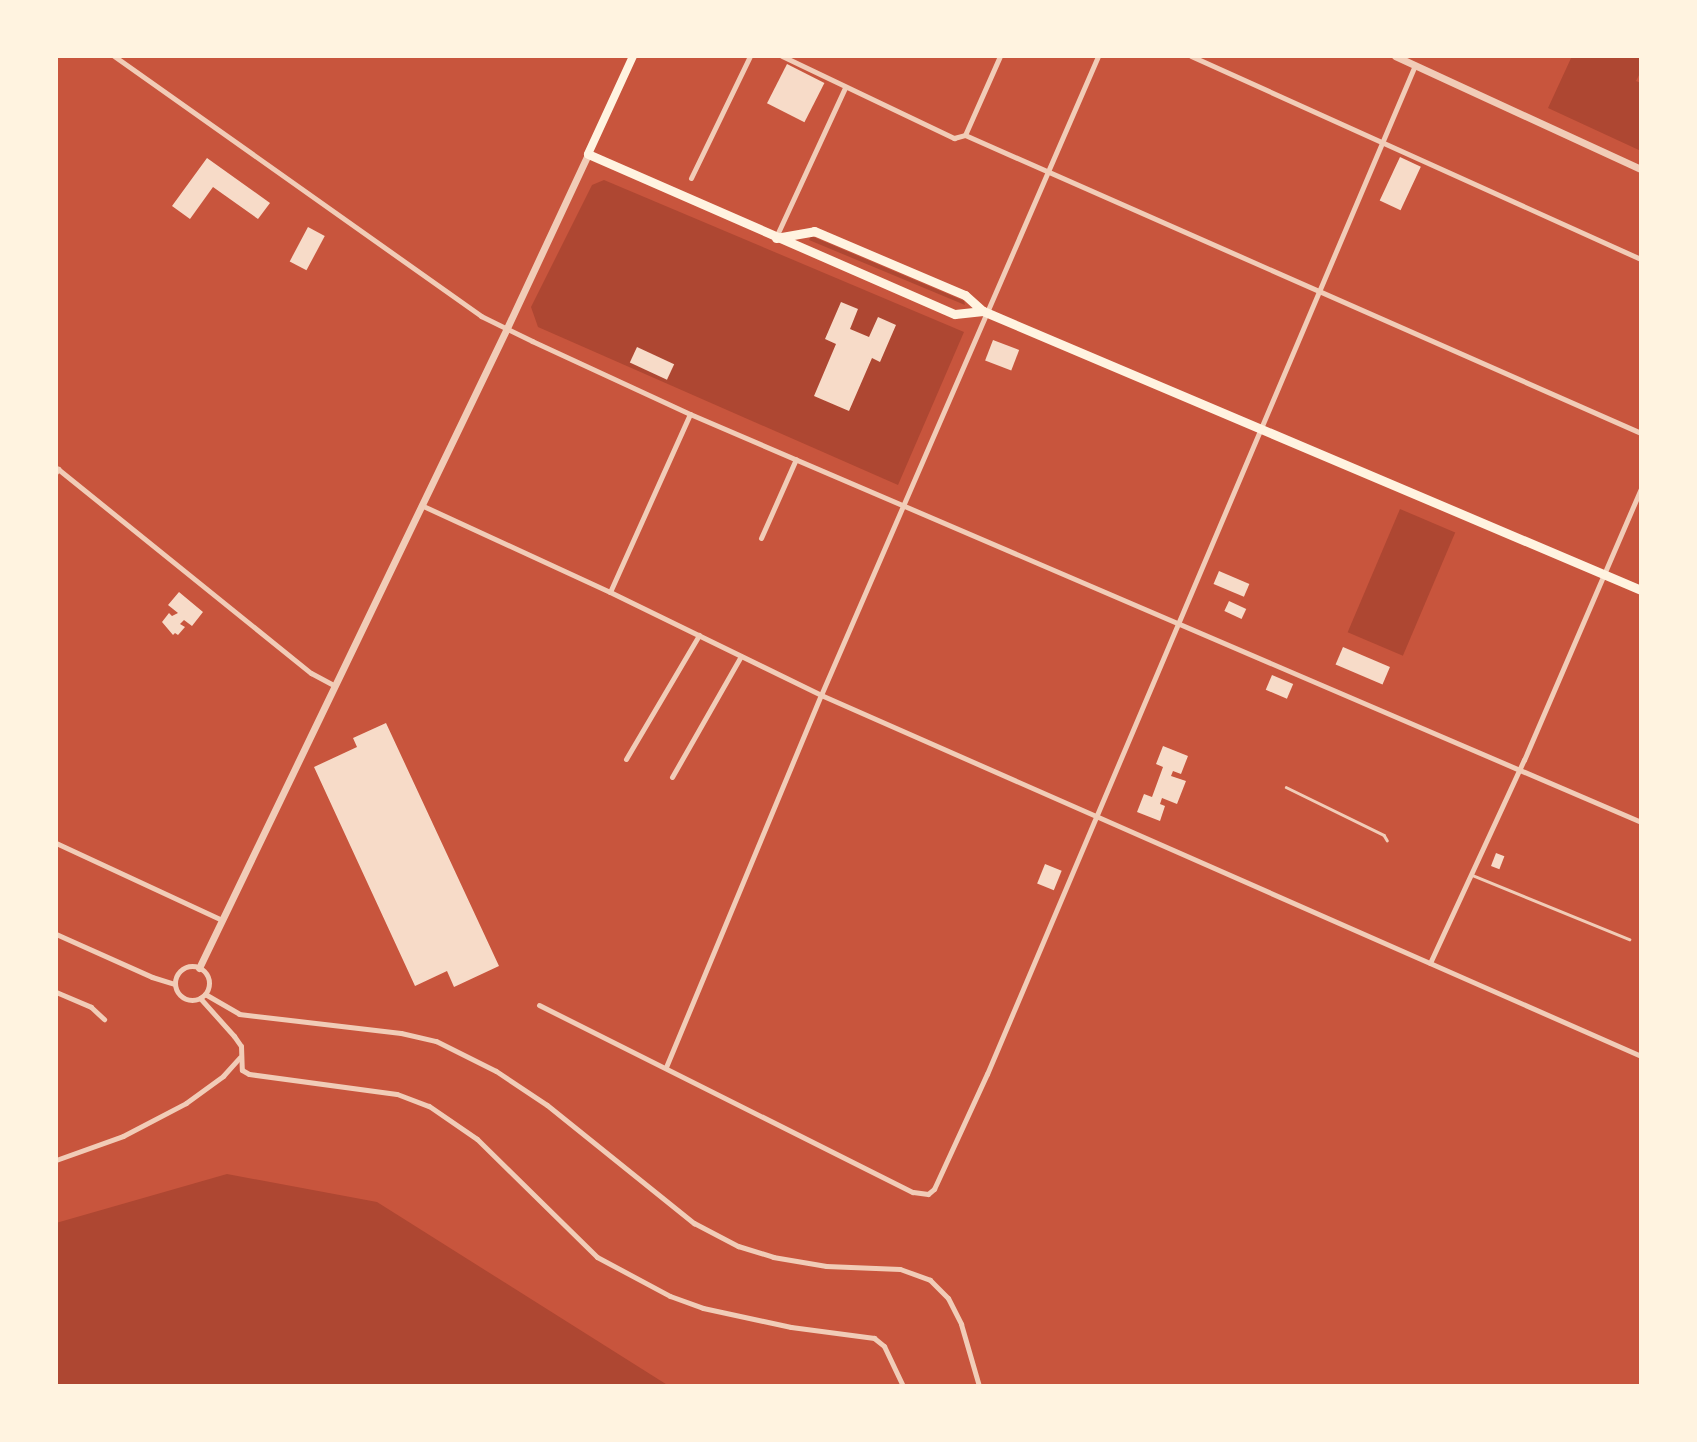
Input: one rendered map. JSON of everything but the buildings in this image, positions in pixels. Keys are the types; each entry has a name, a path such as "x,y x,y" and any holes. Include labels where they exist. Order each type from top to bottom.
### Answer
{"main road":[{"path":"633,56 588,154 955,314 985,312"},
{"path":"776,238 814,231 965,295 985,312 1641,590"}],"street":[{"path":"114,56 481,316 690,414 1641,822"},
{"path":"691,178 750,56"},
{"path":"782,56 947,136 958,138 965,135 1000,56"},
{"path":"666,1067 821,695 1098,56"},
{"path":"1191,56 1641,260"},
{"path":"1395,56 1408,59 1415,65 1641,169"},
{"path":"539,1005 913,1192 928,1194 934,1189 987,1074 1415,65"},
{"path":"776,238 845,88"},
{"path":"965,135 1641,433"},
{"path":"199,968 508,328 588,154"},
{"path":"610,592 690,414"},
{"path":"761,538 796,459"},
{"path":"57,470 311,673 335,686"},
{"path":"1430,963 1519,771 1641,488"},
{"path":"421,505 610,592 821,695 1641,1056"},
{"path":"626,759 699,635"},
{"path":"672,777 741,656"},
{"path":"56,843 222,920"},
{"path":"56,934 152,978 175,984 182,997 203,996 239,1014 401,1033 436,1041 496,1071 547,1105 694,1223 738,1246 826,1266 900,1269 930,1280 948,1298 961,1324 979,1386"},
{"path":"175,984 182,969 199,968"},
{"path":"199,968 209,979 203,996"},
{"path":"56,992 91,1007 104,1019"},
{"path":"203,996 234,1036 242,1054 242,1070 249,1074 397,1094 429,1106 477,1139 597,1257 670,1296 704,1308 791,1327 874,1338 884,1346 903,1386"},
{"path":"56,1160 123,1136 186,1103 233,1067 242,1054"}],"lane":[{"path":"1286,787 1384,835 1387,840"},
{"path":"1472,875 1629,939"}],"shaded area":[{"path":"1572,56 1641,56 1641,71 1636,81 1641,83 1641,151 1548,108"},
{"path":"604,180 964,332 898,485 538,327 531,307 592,185"},
{"path":"811,236 964,301 965,305 809,240"},
{"path":"1400,509 1455,532 1403,656 1348,632"},
{"path":"227,1174 377,1202 669,1386 56,1386 56,1223"}]}
